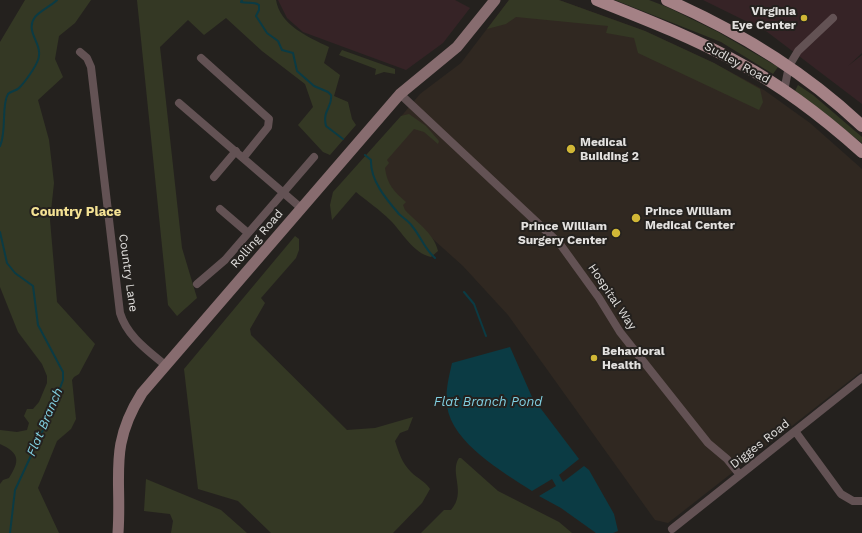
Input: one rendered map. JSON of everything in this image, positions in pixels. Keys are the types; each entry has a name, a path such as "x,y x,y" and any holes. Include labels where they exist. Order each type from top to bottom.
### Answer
{"main road":[{"name":"Sudley Road","path":"597,0 705,45 740,63 784,91 831,125 862,152"},
{"name":"Sudley Road","path":"667,0 684,3 789,66 834,101 862,126"}],"street":[{"name":"Rolling Road","path":"118,533 117,462 123,431 128,417 142,393 400,94 454,50 495,0"},
{"path":"784,91 789,66 798,51 833,18"},
{"name":"Country Lane","path":"80,52 87,58 91,67 120,313 127,329 135,339 165,365"},
{"path":"201,58 269,119 268,127 243,158"},
{"name":"Hospital Way","path":"400,94 560,244 600,298 620,332 708,443 727,459 740,475"},
{"path":"179,103 301,208"},
{"path":"214,177 236,151"},
{"path":"197,284 218,268 314,157"},
{"path":"220,209 248,233"},
{"name":"Digges Road","path":"672,529 862,378"},
{"path":"795,431 841,494 853,500 861,501"}],"shaded area":[{"path":"278,0 455,0 470,8 443,43 406,70 303,32 287,18"},
{"name":"Prince William Medical Center","path":"509,0 559,0 645,31 714,63 764,90 810,123 862,169 862,371 668,523 655,520 508,315 463,266 356,170 420,94 461,63"},
{"path":"703,0 862,0 862,53 848,66 862,55 862,104 766,31"}],"green space":[{"path":"25,0 91,0 75,23 59,36 55,59 63,77 38,100 49,140 54,183 50,220 57,302 95,344 79,374 72,380 76,419 71,429 57,441 38,488 59,533 0,533 0,484 3,480 9,478 13,472 16,458 15,454 7,447 0,444 0,430 17,432 27,430 29,423 24,416 27,409 33,409 39,402 47,383 47,376 42,364 18,332 0,287 0,42"},
{"path":"137,0 276,0 279,9 289,23 312,39 329,47 324,63 340,75 334,96 348,102 352,119 356,125 330,155 323,152 298,125 313,107 305,84 262,51 226,18 204,35 188,20 160,47 182,248 197,298 177,316 168,305"},
{"path":"509,0 559,0 645,31 714,63 760,89 763,102 759,110 638,53 634,38 606,33 608,26 516,17 506,24 487,29"},
{"path":"615,0 649,0 667,7 718,32 778,67 773,74 721,42"},
{"path":"342,50 395,69 395,74 384,72 375,75 376,69 339,55"},
{"path":"798,85 813,95 862,137 862,143 795,91"},
{"path":"409,114 426,126 439,141 438,144 424,132 414,129 387,160 389,163 385,168 387,179 398,195 406,202 403,205 405,210 429,233 433,239 438,251 431,257 413,247 390,220 356,192 332,220 330,205 333,192 401,116"},
{"path":"295,236 299,239 299,250 296,258 261,298 265,303 250,329 251,335 347,430 375,428 413,417 408,430 400,433 395,441 399,454 405,465 430,489 422,503 393,533 271,533 238,501 198,489 184,369"},
{"path":"459,458 461,458 498,491 559,522 572,533 421,533 444,510 451,510 456,503 458,490 456,464"},
{"path":"146,479 221,510 247,533 171,533 173,521 170,514 144,511"}],"water":[{"name":"Flat Branch Pond","path":"510,347 532,397 579,459 559,475 563,482 584,466 589,470 614,514 618,531 613,533 596,533 561,508 539,496 556,486 552,479 532,491 480,455 458,432 451,419 447,406 447,389 452,363"}],"waterway":[{"name":"Flat Branch","path":"0,146 3,133 5,105 8,94 18,89 27,79 38,60 39,49 33,33 32,22 37,15 57,0"},
{"path":"242,0 241,2 255,3 259,5 259,10 256,16 267,33 278,41 282,50 293,53 297,71 314,86 328,92 331,95 330,103 325,116 326,126 343,139"},
{"path":"365,155 371,160 373,175 384,196 399,214 411,224 435,258"},
{"name":"Flat Branch","path":"0,232 7,263 15,273 33,286 38,325 63,372 63,380 50,415 15,490 10,533"},
{"path":"464,292 474,304 486,336"}],"place":[{"name":"Virginia Eye Center","path":"804,18"},
{"name":"Medical Building 2","path":"571,149"},
{"name":"Prince William Medical Center","path":"636,218"},
{"name":"Prince William Surgery Center","path":"616,233"},
{"name":"Behavioral Health","path":"594,358"}],"district":[{"name":"Country Place","path":"76,212"}]}
